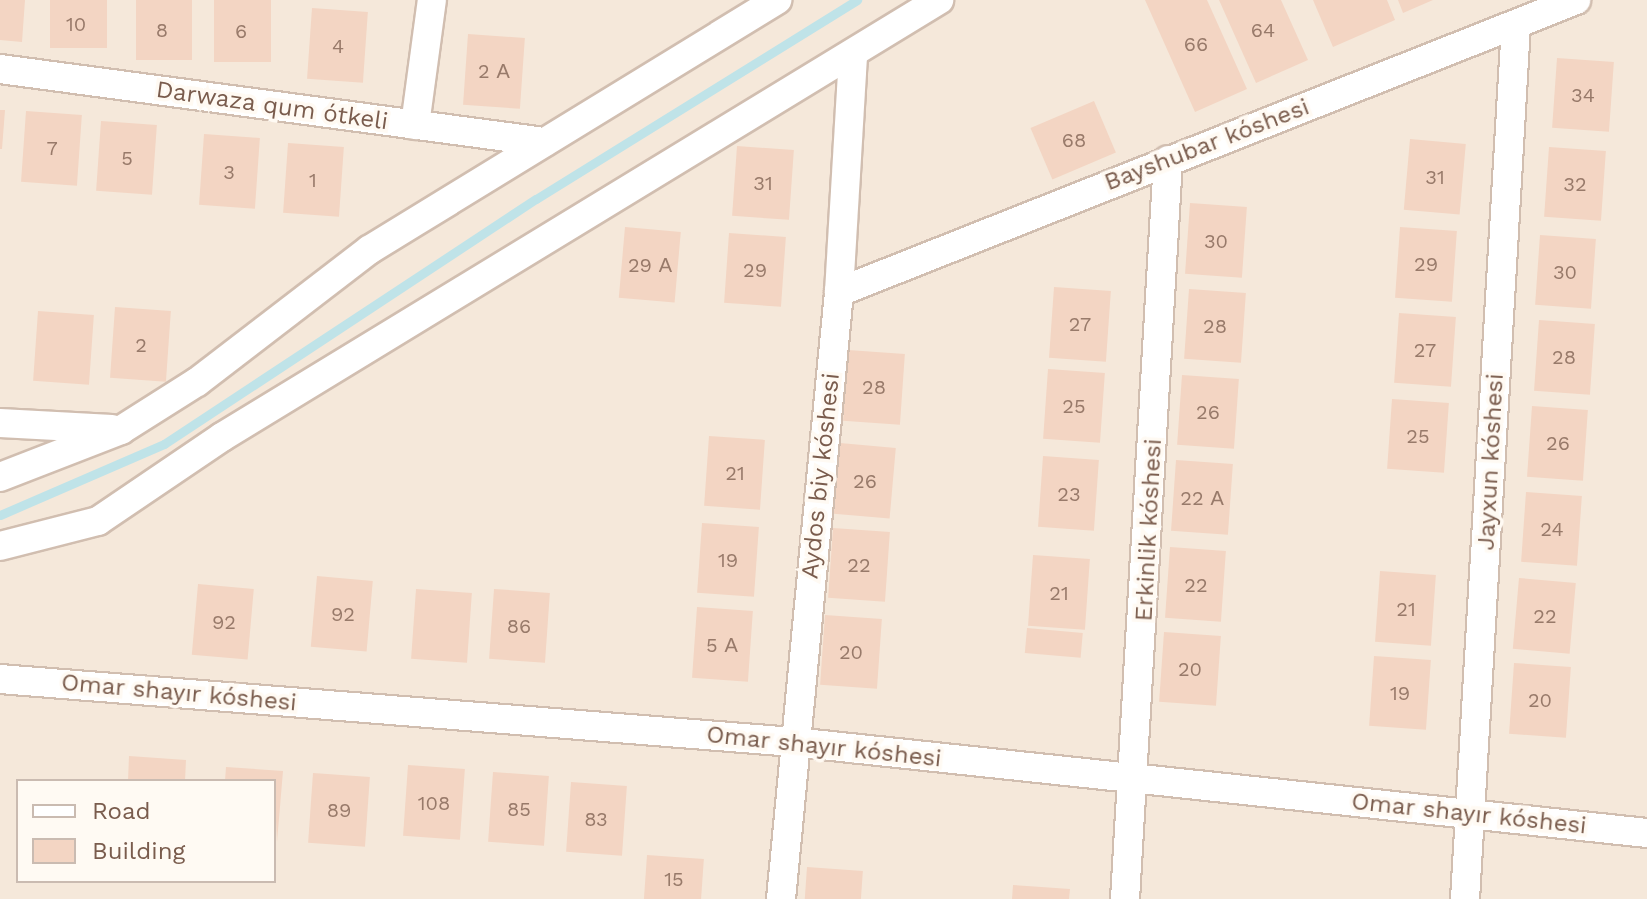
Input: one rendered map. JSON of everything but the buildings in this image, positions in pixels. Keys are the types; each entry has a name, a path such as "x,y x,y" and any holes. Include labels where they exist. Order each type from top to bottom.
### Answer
{"street":[{"path":"415,125 432,0"},
{"path":"0,477 121,430 197,382 369,250 777,0"},
{"path":"0,546 98,521 222,437 939,0"},
{"name":"Bayshubar kóshesi","path":"839,292 1576,0"},
{"name":"Jayxun kóshesi","path":"1465,899 1516,25"},
{"name":"Aydos biy kóshesi","path":"781,899 839,292 853,53"},
{"name":"Darwaza qum ótkeli","path":"0,69 544,142"},
{"name":"Erkinlik kóshesi","path":"1125,899 1136,779 1168,160"},
{"path":"0,423 121,430"},
{"name":"Omar shayır kóshesi","path":"0,679 794,742 1647,833"}],"shaded area":[{"path":"0,0 1647,0 1647,899 0,899"}],"waterway":[{"path":"0,515 164,444 536,199 857,0"}]}
